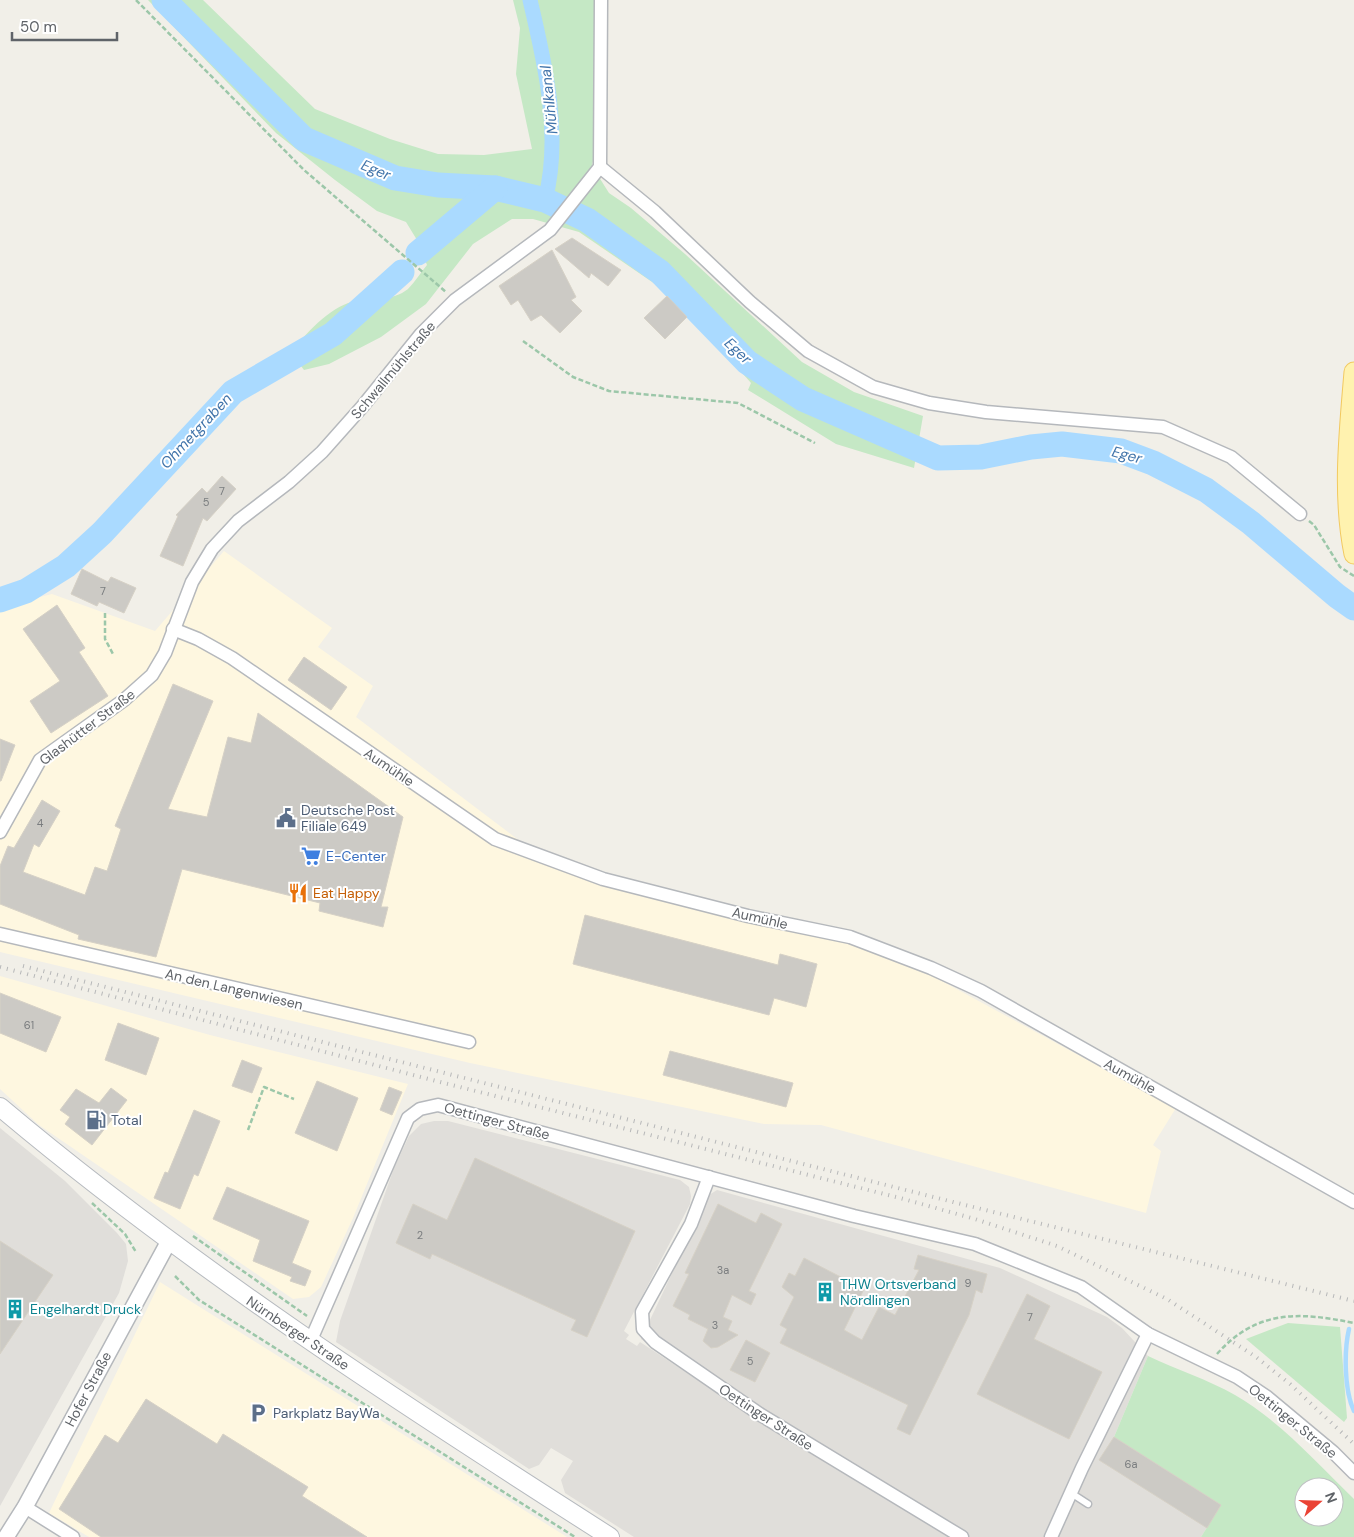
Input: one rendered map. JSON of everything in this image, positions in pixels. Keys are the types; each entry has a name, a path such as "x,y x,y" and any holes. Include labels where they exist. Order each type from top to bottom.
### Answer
{"main road":[{"path":"1354,372 1348,446 1349,530 1354,554"},
{"name":"Nürnberger Straße","path":"0,1108 169,1241 310,1342 610,1537"}],"street":[{"path":"601,0 600,167 655,212 750,302 808,351 873,387 929,403 986,412 1163,427 1231,457 1300,514"},
{"name":"Schwallmühlstraße","path":"165,653 192,582 212,549 238,521 289,482 322,452 362,408 421,334 455,300 550,230 600,167"},
{"name":"Aumühle","path":"173,629 198,639 232,658 495,839 603,878 748,916 850,937 932,968 981,991 1354,1202"},
{"name":"Glashütter Straße","path":"0,832 40,760 124,700 152,675 165,653"},
{"name":"An den Langenwiesen","path":"0,934 469,1042"},
{"name":"Oettinger Straße","path":"310,1342 408,1118 420,1109 438,1104 854,1216 975,1244 1081,1286 1148,1334 1237,1377 1267,1397 1333,1452 1354,1473"},
{"name":"Oettinger Straße","path":"709,1178 692,1224 642,1312 643,1329 655,1342 761,1415 962,1537"},
{"name":"Hofer Straße","path":"6,1537 26,1508 169,1241"},
{"path":"1050,1537 1070,1492 1148,1334"},
{"path":"26,1508 73,1537"}],"lane":[{"path":"1070,1492 1088,1504"}],"path":[{"path":"136,0 304,170 455,300"},
{"path":"523,341 574,377 609,391 738,403 815,443"},
{"path":"1300,514 1314,525 1340,567 1354,576"},
{"path":"105,613 106,638 112,654"},
{"path":"248,1130 264,1087 294,1099"},
{"path":"175,1276 199,1300 575,1537"},
{"path":"1208,1364 1231,1339 1267,1318 1293,1315 1315,1316 1354,1323"}],"shaded area":[{"path":"224,551 332,628 318,647 373,686 356,717 553,866 892,954 1176,1108 1153,1145 1161,1151 1146,1213 821,1125 764,1124 470,1063 0,952 0,896 12,870 0,865 0,604 8,605 52,594 155,631"},
{"path":"0,976 210,1035 408,1084 353,1218 321,1287 309,1297 293,1299 39,1125 0,1089"},
{"path":"434,1121 448,1121 680,1180 689,1187 690,1204 624,1331 629,1335 626,1339 637,1346 640,1342 812,1455 641,1339 709,1195 717,1190 1000,1268 1107,1317 1122,1328 1148,1356 1114,1437 1221,1505 1201,1537 634,1537 565,1493 561,1480 573,1461 551,1448 539,1465 529,1469 336,1342 340,1321 394,1168 409,1136 421,1124"},
{"path":"0,1128 65,1181 117,1233 126,1244 128,1261 119,1293 0,1506"},
{"path":"160,1282 567,1537 89,1537 49,1513"}],"green space":[{"path":"148,0 203,0 315,109 390,139 438,154 484,155 532,149 516,74 520,28 513,0 598,0 598,134 592,166 609,193 631,208 685,254 802,362 854,392 923,416 914,468 836,444 748,390 751,383 677,299 579,232 533,219 512,219 473,244 426,304 381,337 329,364 304,370 292,354 302,339 327,315 335,309 352,302 395,296 411,286 427,265 417,240 406,222 377,211 276,133"},
{"path":"1288,1323 1340,1327 1347,1418 1344,1422 1246,1339"},
{"path":"1148,1356 1235,1395 1251,1405 1282,1430 1332,1477 1294,1477 1294,1527 1344,1527 1344,1489 1354,1499 1354,1537 1201,1537 1221,1505 1114,1437"}],"building":[{"path":"572,238 621,270 608,286 591,273 589,278 555,249"},
{"path":"552,250 576,297 571,300 582,311 560,333 541,315 531,321 518,300 511,305 499,286"},
{"path":"667,296 687,317 665,339 644,318"},
{"path":"222,476 236,489 207,521 203,518 183,566 160,556 178,516 176,515 202,488 207,493"},
{"path":"82,569 108,582 111,577 136,588 124,613 99,602 97,606 71,594"},
{"path":"57,605 85,648 79,652 108,696 51,733 30,701 60,681 23,629"},
{"path":"304,657 347,687 331,710 288,680"},
{"path":"173,684 213,701 168,809 207,817 228,737 251,743 258,713 403,817 381,907 388,907 383,927 319,911 320,903 182,869 156,957 78,939 79,935 0,904 0,866 8,846 14,848 42,800 60,811 39,847 34,844 23,872 85,895 95,867 107,871 121,829 115,826"},
{"path":"0,739 15,745 1,781 0,781"},
{"path":"585,915 778,965 780,954 817,964 806,1007 774,998 769,1015 573,964"},
{"path":"0,993 61,1017 46,1052 0,1033"},
{"path":"118,1023 159,1038 146,1075 105,1060"},
{"path":"670,1051 793,1083 786,1107 663,1075"},
{"path":"242,1060 262,1068 252,1093 232,1086"},
{"path":"317,1081 358,1098 337,1151 295,1133"},
{"path":"389,1087 402,1092 392,1115 380,1110"},
{"path":"111,1088 127,1100 92,1145 65,1124 70,1117 60,1110 76,1089 99,1103"},
{"path":"194,1110 220,1121 198,1176 194,1174 180,1209 154,1198 165,1172 168,1173"},
{"path":"475,1158 635,1231 587,1337 571,1330 576,1320 432,1254 430,1259 396,1243 413,1204 447,1220"},
{"path":"227,1187 309,1221 292,1263 311,1271 305,1286 290,1281 292,1277 253,1261 260,1240 213,1219"},
{"path":"718,1204 756,1223 761,1213 782,1224 749,1291 756,1294 751,1305 732,1295 723,1317 732,1321 728,1330 738,1335 718,1347 711,1348 703,1341 708,1329 688,1319 690,1315 673,1306 689,1274 685,1273"},
{"name":"Engelhardt Druck","path":"0,1241 53,1275 0,1354"},
{"path":"918,1255 987,1274 982,1293 976,1290 969,1315 910,1435 897,1429 908,1405 780,1343 787,1329 780,1325 794,1297 782,1287 789,1273 795,1276 804,1258 864,1289 844,1330 862,1340 879,1307 895,1315 919,1270 914,1269"},
{"path":"1027,1294 1050,1306 1034,1339 1102,1372 1069,1439 977,1394"},
{"path":"746,1340 770,1353 755,1382 730,1370"},
{"path":"146,1399 217,1444 223,1434 308,1487 302,1496 367,1537 101,1537 59,1509 105,1435 118,1443"},
{"path":"1114,1437 1221,1505 1207,1528 1099,1460"}],"waterway":[{"name":"Eger","path":"164,0 304,139 395,178 438,185 495,188 545,200 587,220 660,272 747,362 803,399 938,458 981,457 1031,447 1062,444 1121,451 1153,463 1206,490 1251,523 1337,596 1354,608"},
{"name":"Mühlkanal","path":"530,0 546,74 552,125 550,176 545,200"},
{"name":"Ohmetgraben","path":"418,253 495,188"},
{"name":"Ohmetgraben","path":"0,600 26,591 66,566 102,533 233,392 333,334 402,272"},
{"path":"1349,1329 1346,1348 1346,1370 1348,1392 1354,1411"}],"railway":[{"path":"23,966 953,1202 1354,1301"},
{"path":"0,967 440,1082 900,1198 975,1219 1057,1246 1167,1299 1256,1357 1290,1384 1354,1444"}],"place":[{"name":"Deutsche Post Filiale 649","path":"286,818"},
{"name":"E-Center","path":"311,856"},
{"name":"Eat Happy","path":"298,893"},
{"name":"Total","path":"96,1120"},
{"name":"THW Ortsverband Nördlingen","path":"825,1292"},
{"name":"Engelhardt Druck","path":"15,1309"},
{"name":"Parkplatz BayWa","path":"258,1413"}]}
